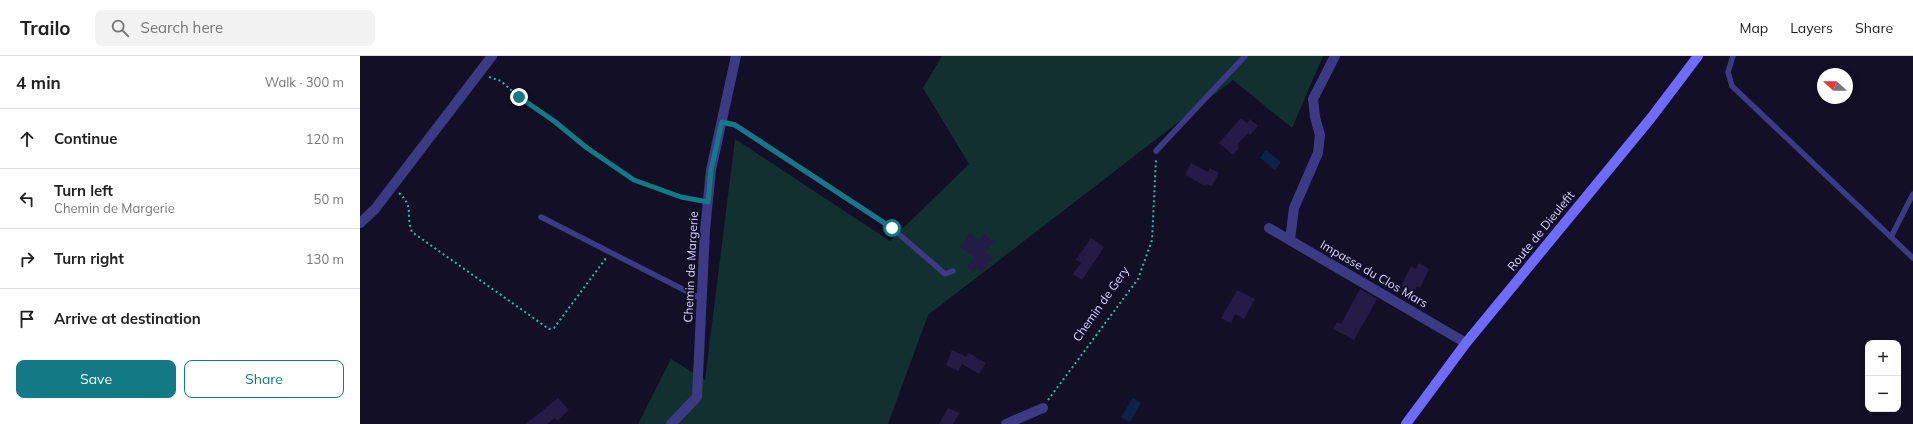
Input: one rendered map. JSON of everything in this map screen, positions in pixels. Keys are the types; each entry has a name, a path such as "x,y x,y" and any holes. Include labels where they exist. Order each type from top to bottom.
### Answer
{"main road":[{"name":"Route de Dieulefit","path":"1406,424 1466,343 1646,124 1698,56"}],"street":[{"path":"360,223 375,209 492,56"},
{"name":"Chemin de Margerie","path":"671,424 697,397 711,170 736,56"},
{"path":"1290,240 1294,208 1318,153 1320,135 1314,118 1313,99 1335,56"},
{"name":"Impasse du Clos Mars","path":"1269,228 1466,343"},
{"path":"1006,424 1043,408"}],"lane":[{"path":"1156,150 1245,56"},
{"path":"1733,56 1728,72 1732,86 1913,258"},
{"path":"722,122 735,125 876,217 892,228 945,274 953,271"},
{"path":"1891,237 1913,194"},
{"path":"541,217 702,299"}],"path":[{"path":"479,73 501,81 519,97 554,121 587,148 634,180 681,197 708,202"},
{"name":"Chemin de Gery","path":"1043,408 1138,279 1152,240 1156,150"},
{"path":"392,186 406,199 409,206 409,223 412,232 549,329 554,328 610,253"}],"green space":[{"path":"942,56 1323,56 1292,128 1233,80 928,315 888,424 638,424 671,359 705,380 735,139 890,241 969,164 923,88"}],"water":[{"path":"1266,150 1281,162 1275,170 1260,158"},
{"path":"1133,398 1141,403 1130,422 1121,417"}],"building":[{"path":"1241,118 1247,123 1250,119 1258,126 1250,135 1248,133 1237,145 1239,148 1233,155 1219,143"},
{"path":"1191,163 1208,172 1210,168 1219,173 1212,186 1206,184 1205,186 1185,175"},
{"path":"970,233 979,240 984,234 994,242 985,252 993,258 982,272 977,268 973,272 967,267 974,257 960,246"},
{"path":"1091,238 1104,247 1082,280 1073,274 1081,263 1076,260"},
{"path":"1419,263 1429,269 1420,288 1417,286 1414,292 1401,286 1411,266 1416,269"},
{"path":"1360,289 1377,299 1354,340 1333,329 1337,322 1341,324"},
{"path":"1237,290 1255,299 1244,319 1235,314 1231,323 1221,318"},
{"path":"952,350 966,357 969,353 986,363 979,374 962,364 958,371 946,365"},
{"path":"558,398 569,410 557,421 555,418 547,424 526,424"},
{"path":"948,408 960,413 953,424 939,424"}],"route":[{"path":"519,97 554,121 587,148 634,180 681,197 708,202 711,170 722,122 735,125 892,228"}]}
